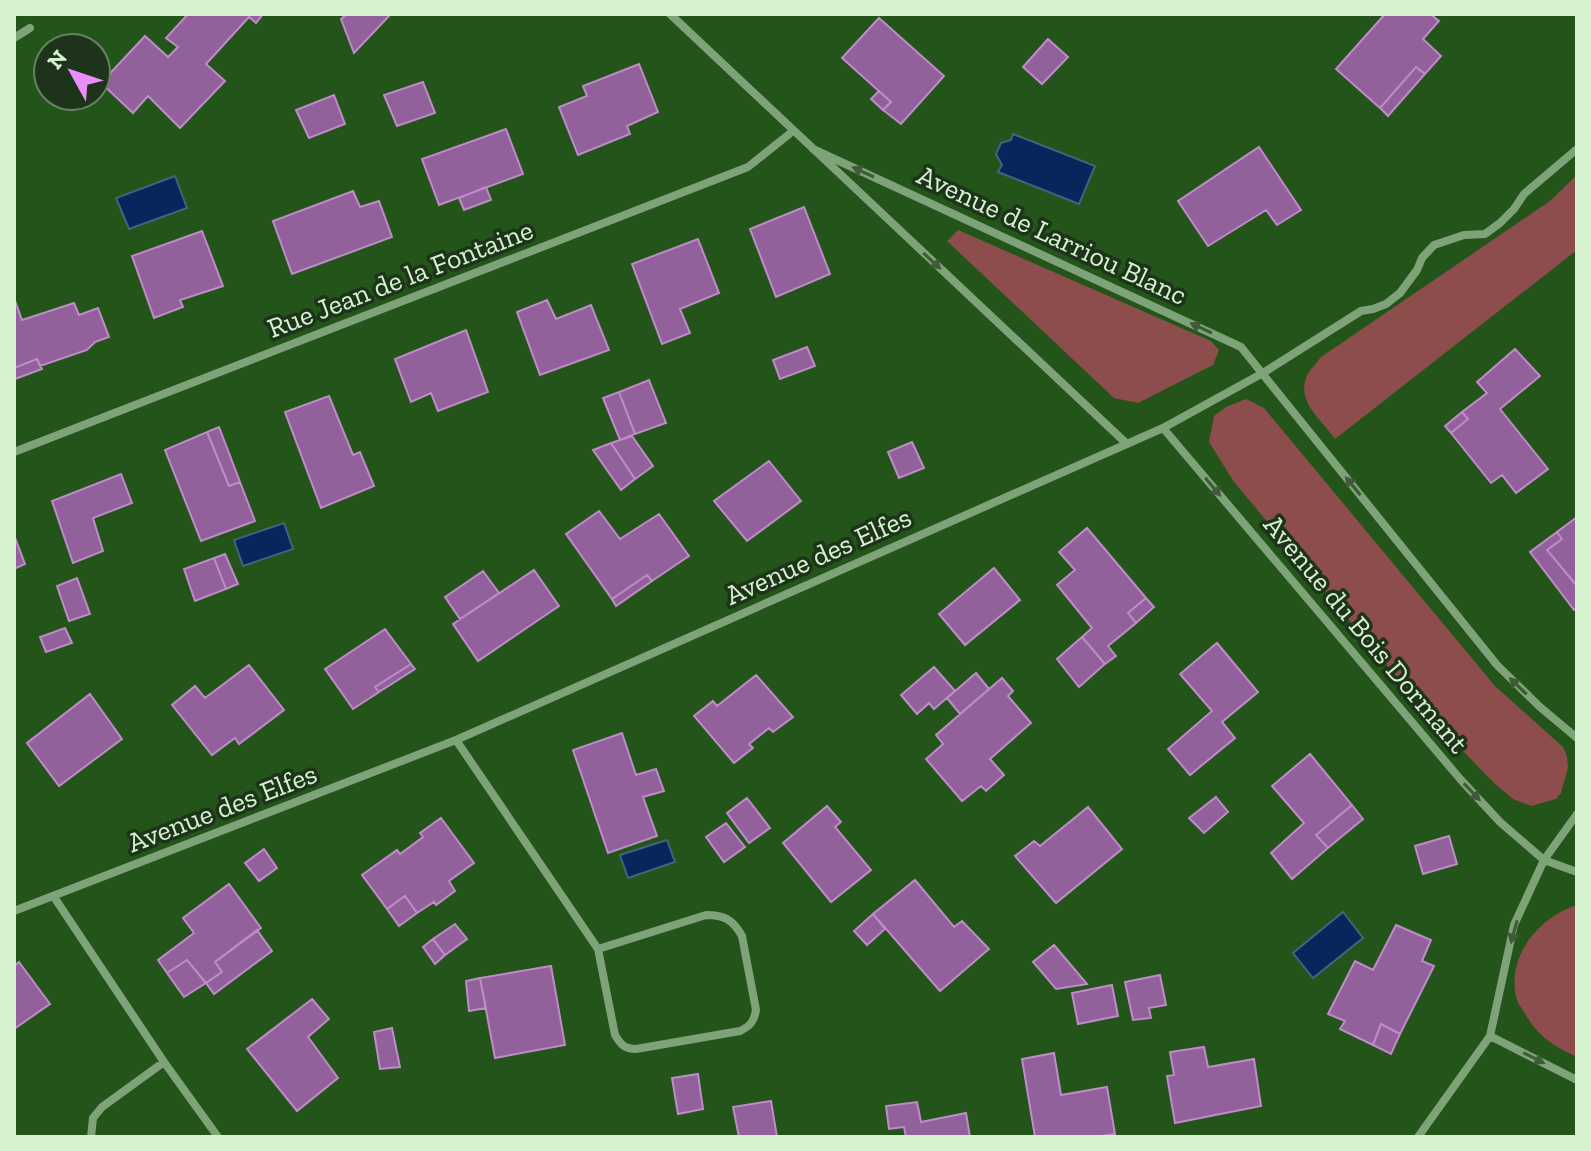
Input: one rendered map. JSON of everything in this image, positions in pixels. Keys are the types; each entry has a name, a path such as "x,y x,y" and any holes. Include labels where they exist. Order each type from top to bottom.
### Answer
{"street":[{"name":"Avenue de Larriou Blanc","path":"670,14 1127,444"},
{"path":"14,38 30,28"},
{"name":"Rue Jean de la Fontaine","path":"14,452 748,167 793,131"},
{"name":"Avenue de Larriou Blanc","path":"813,149 1241,347 1263,373"},
{"name":"Avenue des Elfes","path":"14,911 456,740 1163,428 1263,373 1361,311 1386,304 1400,293 1434,245 1464,235 1485,234 1514,209 1524,194 1577,149"},
{"path":"1263,373 1497,665 1577,738"},
{"name":"Avenue du Bois Dormant","path":"1163,428 1500,822 1544,860 1577,872"},
{"path":"456,740 598,949 615,1035 621,1044 628,1049 636,1049 740,1031 755,1019 742,936 736,925 727,918 706,915 598,949"},
{"path":"1418,1137 1490,1036 1514,925 1544,860 1577,814"},
{"path":"54,897 218,1137"},
{"path":"1490,1036 1577,1080"},
{"path":"91,1137 93,1118 102,1107 164,1062"}],"shaded area":[{"path":"1577,175 1577,250 1335,439 1305,396 1307,375 1321,357 1550,201"},
{"path":"958,230 1211,341 1219,350 1213,365 1138,403 1114,398 947,241"},
{"path":"1246,399 1264,408 1495,686 1563,747 1568,768 1561,793 1556,799 1531,806 1513,799 1494,783 1432,719 1234,482 1209,442 1214,416"},
{"path":"1577,905 1577,1057 1553,1044 1536,1029 1518,1003 1515,971 1527,942 1537,930 1549,919"}],"water":[{"path":"1013,134 1095,166 1079,204 998,172 1002,165 996,154 1001,143 1011,140"},
{"path":"175,176 187,208 129,229 116,198"},
{"path":"284,523 293,549 243,566 234,540"},
{"path":"667,840 675,862 628,878 620,855"},
{"path":"1343,912 1363,938 1313,978 1293,953"}],"building":[{"path":"188,14 263,14 256,23 249,17 206,64 225,81 180,128 148,96 133,113 112,93 112,71 145,36 168,57 178,47 166,38"},
{"path":"347,14 389,16 354,53 341,19"},
{"path":"1385,14 1430,14 1439,21 1423,39 1441,56 1425,74 1416,67 1380,108 1336,69"},
{"path":"879,18 944,76 901,124 883,110 891,102 842,58"},
{"path":"1048,39 1068,57 1042,84 1023,67"},
{"path":"639,64 658,112 627,126 630,134 578,155 559,107 587,96 583,86"},
{"path":"1416,67 1425,74 1388,116 1380,108"},
{"path":"423,82 435,113 397,126 384,95"},
{"path":"879,91 891,102 883,110 871,99"},
{"path":"334,95 345,124 309,138 296,110"},
{"path":"506,129 523,174 439,205 422,159"},
{"path":"1259,147 1301,210 1277,225 1266,210 1208,246 1178,201"},
{"path":"486,187 491,200 464,210 459,198"},
{"path":"353,191 360,207 379,201 392,237 292,274 273,221"},
{"path":"804,207 830,274 776,297 750,229"},
{"path":"202,231 223,286 180,300 183,307 154,318 132,256"},
{"path":"698,239 719,293 680,309 690,333 662,344 632,264"},
{"path":"14,298 22,320 74,303 79,315 98,308 109,337 95,342 87,350 40,366 37,359 14,368"},
{"path":"547,300 556,319 591,305 609,350 540,375 517,312"},
{"path":"466,330 488,392 438,411 431,393 411,402 395,359"},
{"path":"807,347 815,366 780,379 773,360"},
{"path":"1515,349 1540,376 1500,409 1548,469 1516,493 1502,475 1491,483 1451,433 1468,419 1462,412 1487,393 1477,382"},
{"path":"37,359 42,369 15,379 14,368"},
{"path":"649,380 666,423 635,434 619,392"},
{"path":"619,392 635,434 620,440 603,398"},
{"path":"329,396 353,455 360,452 374,486 321,508 285,412"},
{"path":"1462,412 1468,419 1451,433 1445,426"},
{"path":"219,427 240,482 229,486 207,432"},
{"path":"207,432 229,486 240,482 255,521 201,541 165,450"},
{"path":"632,436 653,466 635,479 611,443"},
{"path":"912,442 924,468 899,478 888,452"},
{"path":"611,443 635,479 621,490 593,450"},
{"path":"769,461 801,501 747,541 714,501"},
{"path":"121,474 132,503 93,518 103,551 73,563 52,501"},
{"path":"599,511 620,539 659,514 689,556 652,581 647,575 612,599 566,534"},
{"path":"1577,517 1577,586 1547,550 1562,539 1557,532"},
{"path":"1087,528 1146,598 1128,613 1136,623 1108,646 1116,656 1105,664 1082,637 1092,628 1057,585 1075,570 1059,552"},
{"path":"1557,532 1562,539 1547,550 1577,586 1577,608 1574,610 1530,552"},
{"path":"14,535 25,564 14,569"},
{"path":"225,554 238,584 226,589 214,558"},
{"path":"214,558 226,589 195,601 184,569"},
{"path":"994,568 1020,600 965,645 939,614"},
{"path":"534,570 559,606 478,661 453,624"},
{"path":"483,571 499,593 460,619 445,597"},
{"path":"647,575 652,581 616,606 612,599"},
{"path":"77,578 90,614 69,621 57,586"},
{"path":"1146,598 1154,607 1136,623 1128,613"},
{"path":"65,628 72,643 46,652 40,637"},
{"path":"385,629 411,664 375,687 379,692 353,709 325,669"},
{"path":"1082,637 1105,664 1079,687 1057,659"},
{"path":"1217,643 1258,692 1222,722 1235,738 1190,775 1168,749 1212,711 1180,674"},
{"path":"411,664 415,669 379,692 375,687"},
{"path":"249,665 284,710 239,744 235,738 212,755 172,705 195,686 205,698"},
{"path":"934,667 955,691 934,709 929,703 917,714 901,695"},
{"path":"976,673 989,689 960,714 947,698"},
{"path":"756,675 793,717 773,732 769,728 749,744 753,748 734,763 694,716 713,701 717,706"},
{"path":"1002,678 1013,691 1008,696 1031,723 990,759 1004,775 986,791 981,786 962,801 926,759 943,744 936,735"},
{"path":"90,694 122,739 59,786 27,743"},
{"path":"622,733 636,775 656,769 664,791 643,797 657,836 608,853 573,750"},
{"path":"1310,754 1352,805 1316,835 1328,848 1292,879 1271,853 1304,823 1272,786"},
{"path":"1216,797 1228,812 1204,833 1189,818"},
{"path":"747,798 770,828 749,843 727,813"},
{"path":"1352,805 1363,819 1328,848 1316,835"},
{"path":"827,806 841,822 835,827 871,870 831,902 783,843"},
{"path":"1088,807 1122,849 1056,903 1015,856 1034,841 1040,846"},
{"path":"441,818 474,863 449,881 455,891 436,905 434,902 417,913 405,896 387,909 362,875 397,850 400,854 423,837 420,833"},
{"path":"726,823 745,847 724,862 706,837"},
{"path":"1449,836 1457,864 1423,874 1415,846"},
{"path":"264,849 277,868 259,881 245,863"},
{"path":"915,880 954,927 962,921 989,949 940,991 873,914"},
{"path":"229,884 261,928 215,962 222,972 206,983 187,960 167,973 158,960 194,933 183,918"},
{"path":"405,896 417,913 399,926 387,909"},
{"path":"873,914 885,929 867,945 854,931"},
{"path":"455,924 467,939 445,955 433,939"},
{"path":"1396,925 1431,940 1422,961 1434,966 1400,1034 1381,1024 1373,1045 1340,1029 1345,1021 1328,1014 1355,961 1373,970"},
{"path":"257,930 272,951 214,994 206,983 222,972 215,962"},
{"path":"433,939 445,955 435,964 423,947"},
{"path":"1054,945 1087,984 1056,989 1033,962"},
{"path":"187,960 206,983 184,997 167,973"},
{"path":"19,962 50,1004 14,1029 14,966"},
{"path":"551,966 565,1045 495,1058 480,978"},
{"path":"1160,975 1166,1005 1149,1008 1151,1018 1133,1020 1125,982"},
{"path":"480,978 486,1008 469,1011 466,981"},
{"path":"1112,985 1118,1016 1078,1024 1072,993"},
{"path":"312,999 329,1019 308,1037 338,1078 297,1111 247,1049"},
{"path":"1381,1024 1400,1034 1391,1054 1373,1045"},
{"path":"392,1028 400,1067 380,1069 374,1032"},
{"path":"1204,1047 1208,1067 1254,1059 1261,1106 1175,1123 1167,1076 1174,1075 1170,1052"},
{"path":"1054,1053 1061,1095 1107,1087 1115,1134 1035,1137 1022,1059"},
{"path":"698,1074 703,1109 678,1114 672,1078"},
{"path":"771,1101 777,1137 739,1137 733,1107"},
{"path":"917,1102 921,1122 966,1113 970,1137 906,1137 904,1127 889,1129 886,1106"}]}
